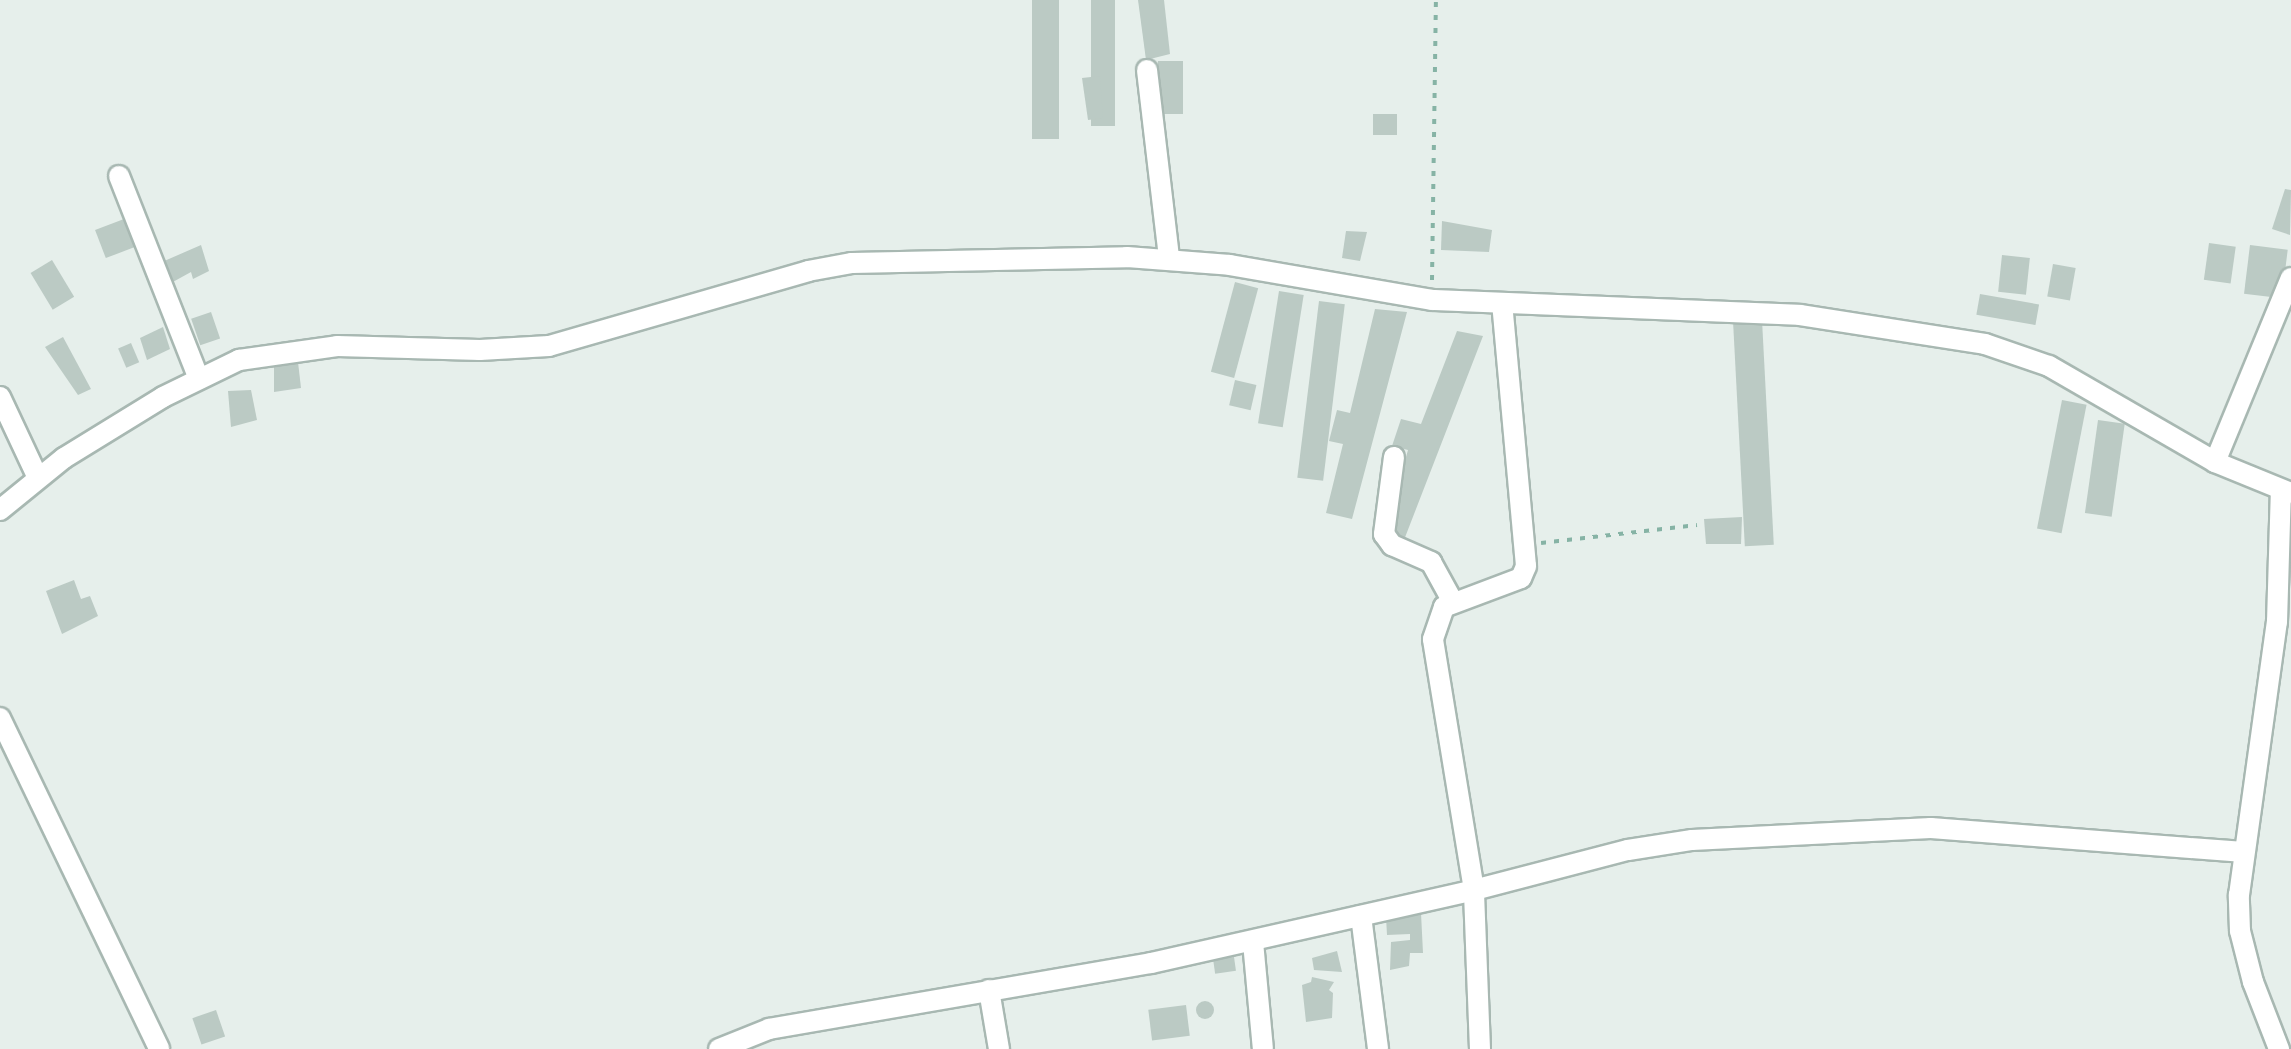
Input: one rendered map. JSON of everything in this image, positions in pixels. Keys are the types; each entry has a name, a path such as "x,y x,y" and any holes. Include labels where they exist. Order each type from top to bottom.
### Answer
{"street":[{"path":"1147,70 1169,258"},
{"path":"119,176 199,379"},
{"path":"0,510 38,478 199,379 240,360 296,349 480,350 549,346 808,271 852,262 1169,258 1432,300 1800,315 1986,344 2048,366 2215,462 2286,492 2286,545 2261,758 2244,852 2240,931 2253,982 2280,1049"},
{"path":"2215,462 2291,278"},
{"path":"1480,1049 1474,890 1434,657 1438,614 1453,602 1521,578 1527,547 1502,304"},
{"path":"0,398 38,478"},
{"path":"1394,457 1384,534 1392,545 1431,562 1453,602"},
{"path":"0,718 160,1049"},
{"path":"719,1049 769,1029 1253,942 1628,850 1692,840 1895,828 2244,852"},
{"path":"1361,916 1378,1049"},
{"path":"1253,942 1264,1049"},
{"path":"990,990 999,1049"}],"path":[{"path":"1432,300 1436,0"},
{"path":"1527,547 1555,538 1698,525"}],"building":[{"path":"1032,0 1059,0 1059,139 1032,139"},
{"path":"1091,0 1115,0 1115,126 1091,126"},
{"path":"1138,0 1164,0 1170,54 1146,60"},
{"path":"1158,61 1183,61 1183,114 1158,114"},
{"path":"1100,76 1103,118 1088,120 1082,78"},
{"path":"1373,114 1397,114 1397,135 1373,135"},
{"path":"2285,189 2291,190 2290,235 2272,229"},
{"path":"124,219 135,247 106,258 95,230"},
{"path":"1442,221 1492,230 1489,252 1441,250"},
{"path":"1346,231 1367,232 1360,261 1342,258"},
{"path":"2209,243 2236,247 2231,283 2204,280"},
{"path":"201,245 209,271 193,279 191,272 171,283 162,262"},
{"path":"2250,245 2288,250 2282,298 2244,294"},
{"path":"2002,255 2030,258 2026,295 1998,292"},
{"path":"52,260 74,297 53,310 31,273"},
{"path":"2053,264 2076,268 2070,300 2047,296"},
{"path":"1235,282 1258,288 1234,378 1211,372"},
{"path":"1279,291 1304,295 1283,427 1258,423"},
{"path":"1980,294 2039,304 2035,325 1976,315"},
{"path":"1319,301 1345,304 1323,481 1297,478"},
{"path":"1375,309 1407,312 1352,519 1326,513 1343,444 1329,441 1337,410 1350,413"},
{"path":"211,312 220,338 200,345 191,319"},
{"path":"1762,320 1774,545 1745,546 1733,322"},
{"path":"163,327 170,349 147,360 140,338"},
{"path":"1457,331 1483,336 1404,540 1385,530 1408,450 1392,446 1401,419 1421,424"},
{"path":"63,337 91,389 78,395 45,347"},
{"path":"131,343 139,362 126,368 118,348"},
{"path":"298,362 301,388 274,392 274,366"},
{"path":"1235,380 1256,385 1251,410 1229,405"},
{"path":"251,390 257,420 231,427 228,391"},
{"path":"2062,400 2087,405 2062,533 2037,529"},
{"path":"2098,420 2125,424 2112,517 2085,513"},
{"path":"1742,517 1741,544 1706,544 1704,519"},
{"path":"74,580 81,599 90,596 98,616 62,634 46,591"},
{"path":"1421,913 1423,953 1410,953 1409,966 1390,970 1391,942 1410,940 1410,934 1387,935 1386,917"},
{"path":"1337,951 1342,972 1314,970 1312,958"},
{"path":"1234,957 1236,971 1215,974 1213,960"},
{"path":"1312,977 1334,982 1329,990 1333,993 1332,1018 1306,1022 1302,985 1311,982"},
{"path":"1205,1001 1212,1003 1212,1017 1205,1019 1198,1017 1196,1010 1198,1003"},
{"path":"1186,1005 1190,1036 1152,1040 1148,1010"},
{"path":"216,1010 225,1036 201,1045 192,1018"}]}
